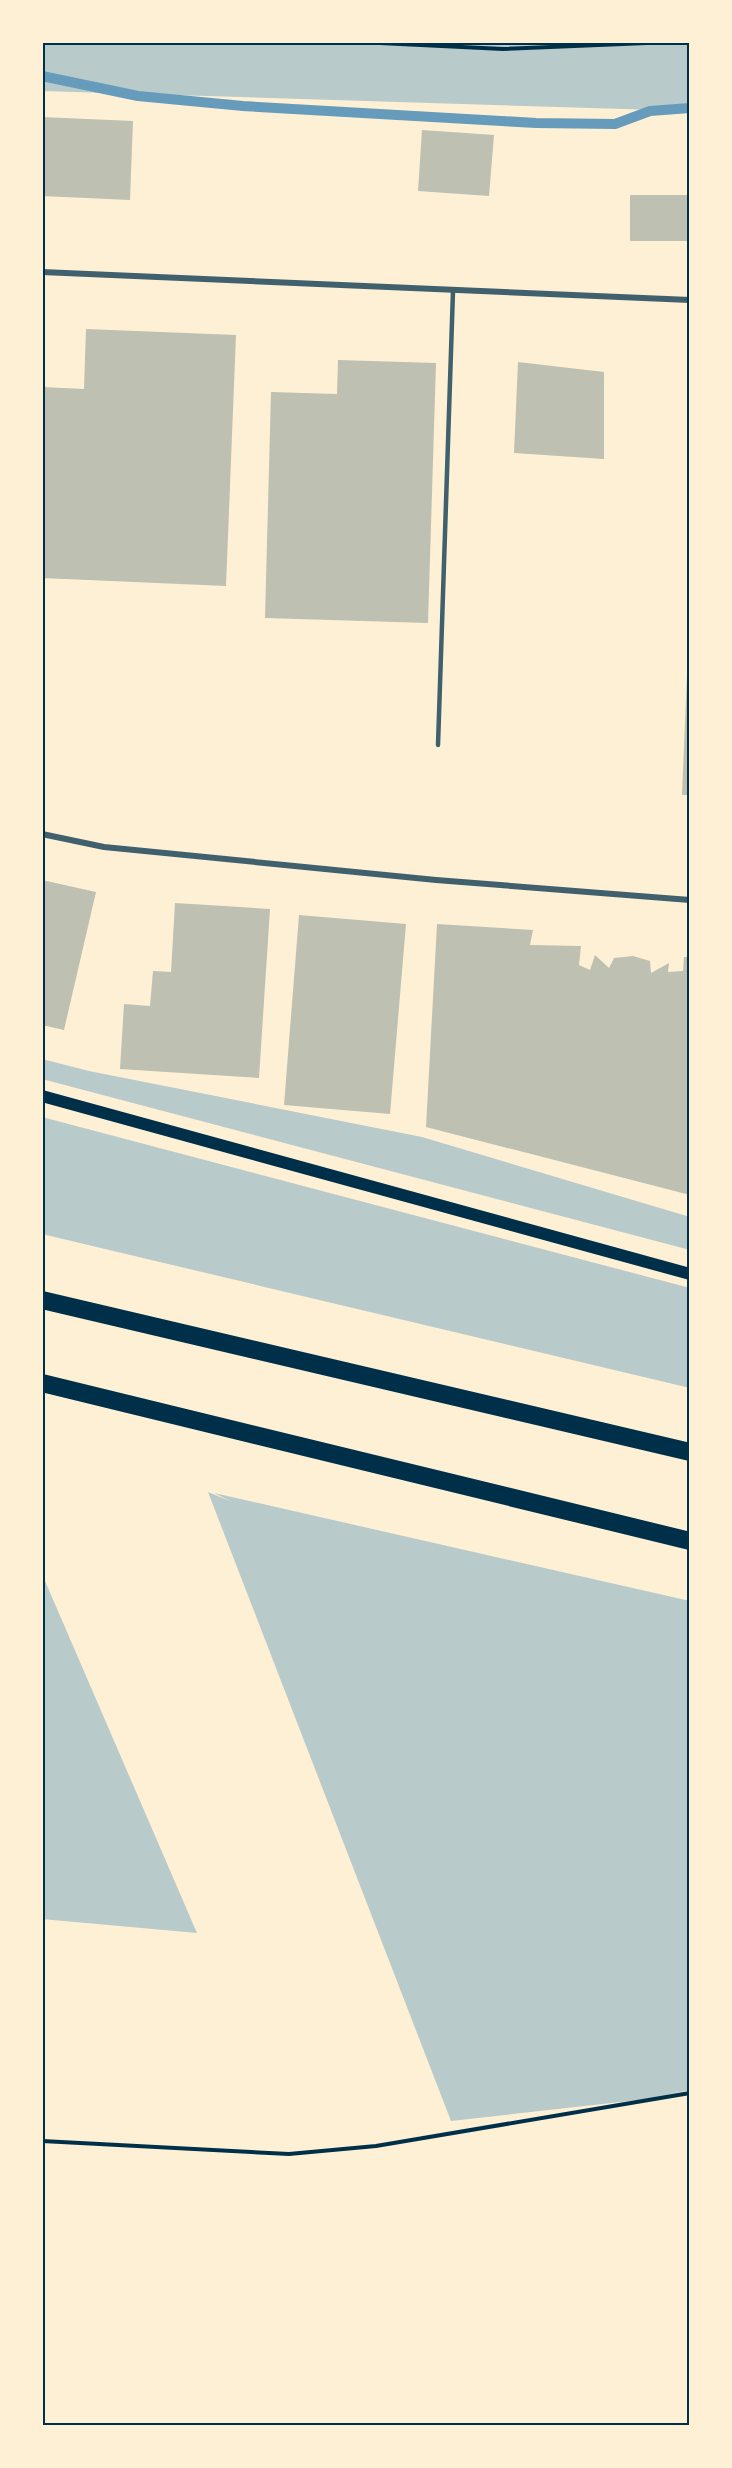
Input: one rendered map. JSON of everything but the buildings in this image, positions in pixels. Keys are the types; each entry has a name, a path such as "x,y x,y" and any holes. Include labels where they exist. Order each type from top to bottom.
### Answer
{"highway":[{"path":"42,1300 690,1452"},
{"path":"42,1383 690,1541"}],"main road":[{"path":"42,1096 690,1274"}],"street":[{"path":"42,272 690,300"},
{"path":"42,834 116,848 436,880 690,900"}],"lane":[{"path":"438,745 453,291"}],"path":[{"path":"358,42 503,49 671,42"},
{"path":"42,2141 289,2154 376,2146 690,2093"}],"shaded area":[{"path":"42,42 690,42 690,111 42,91"},
{"path":"42,1059 89,1071 422,1137 690,1217 690,1250 42,1079"},
{"path":"42,1117 690,1288 690,1388 42,1234"},
{"path":"208,1492 232,1502 214,1493 690,1601 690,2090 647,2099 451,2121"},
{"path":"42,1574 197,1933 42,1919"}],"waterway":[{"path":"42,76 138,96 243,106 536,123 615,124 650,111 690,108"}]}
